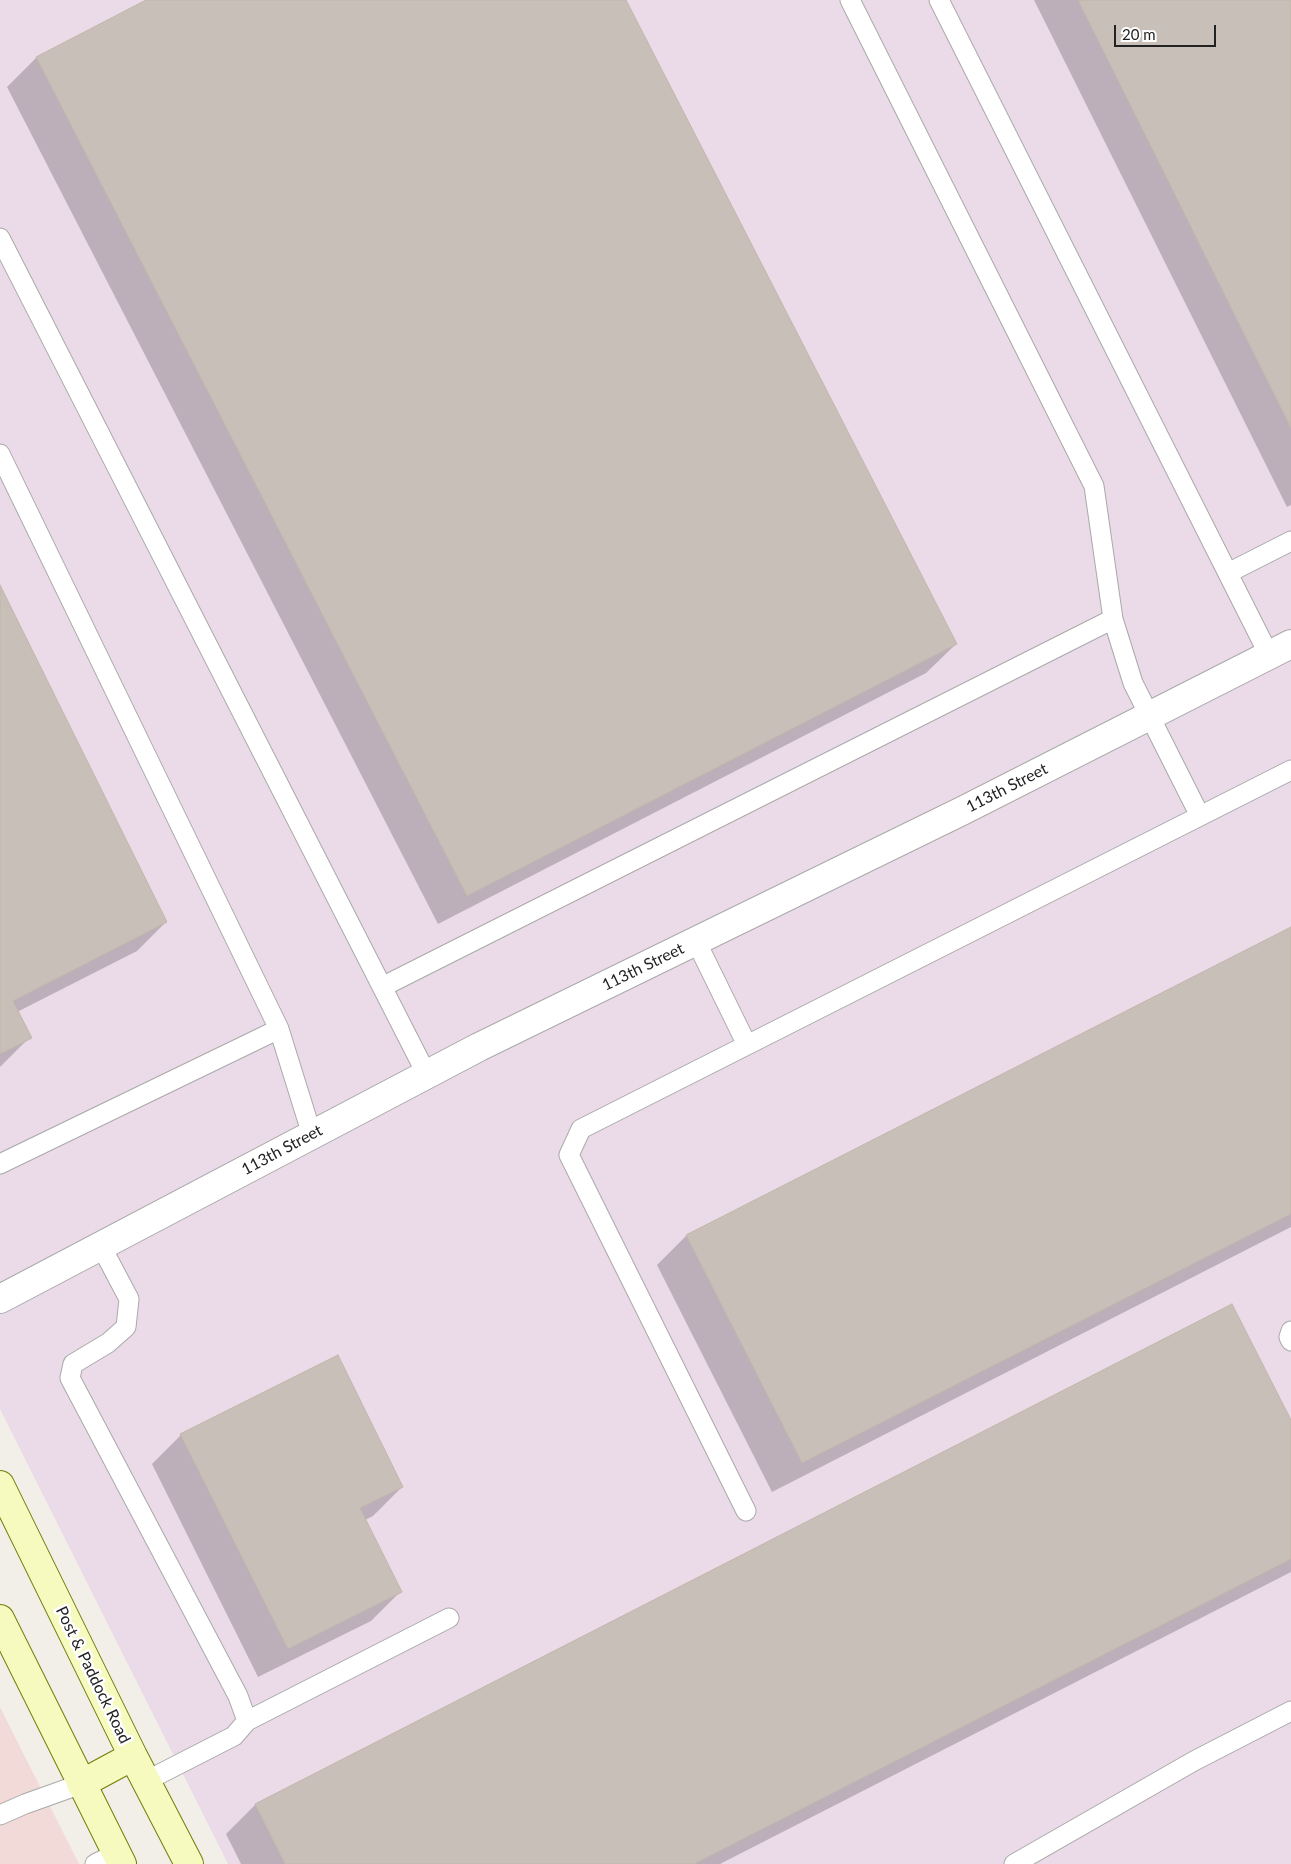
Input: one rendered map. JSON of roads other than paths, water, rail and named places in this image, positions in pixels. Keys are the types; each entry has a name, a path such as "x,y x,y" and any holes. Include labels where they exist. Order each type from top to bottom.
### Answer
{"street":[{"name":"113th Street","path":"0,1299 479,1047 962,811 1280,650"},
{"name":"Post & Paddock Road","path":"0,1485 189,1864"},
{"path":"0,1619 82,1784 111,1860"},
{"path":"82,1784 134,1756"}],"lane":[{"path":"850,0 1094,486 1113,619 1133,684 1200,816"},
{"path":"939,0 1228,573 1280,650"},
{"path":"0,238 426,1075"},
{"path":"0,454 279,1029 312,1135"},
{"path":"1228,573 1291,541"},
{"path":"382,987 1113,619"},
{"path":"746,1511 569,1155 581,1129 1291,770"},
{"path":"696,941 747,1045"},
{"path":"0,1164 279,1029"},
{"path":"101,1246 129,1299 126,1328 108,1343 73,1364 70,1378 238,1696 247,1721"},
{"path":"1291,1331 1289,1337 1291,1341"},
{"path":"146,1781 234,1736 247,1721 449,1618"},
{"path":"1014,1864 1194,1761 1291,1712"},
{"path":"0,1815 24,1804 82,1784"}]}
